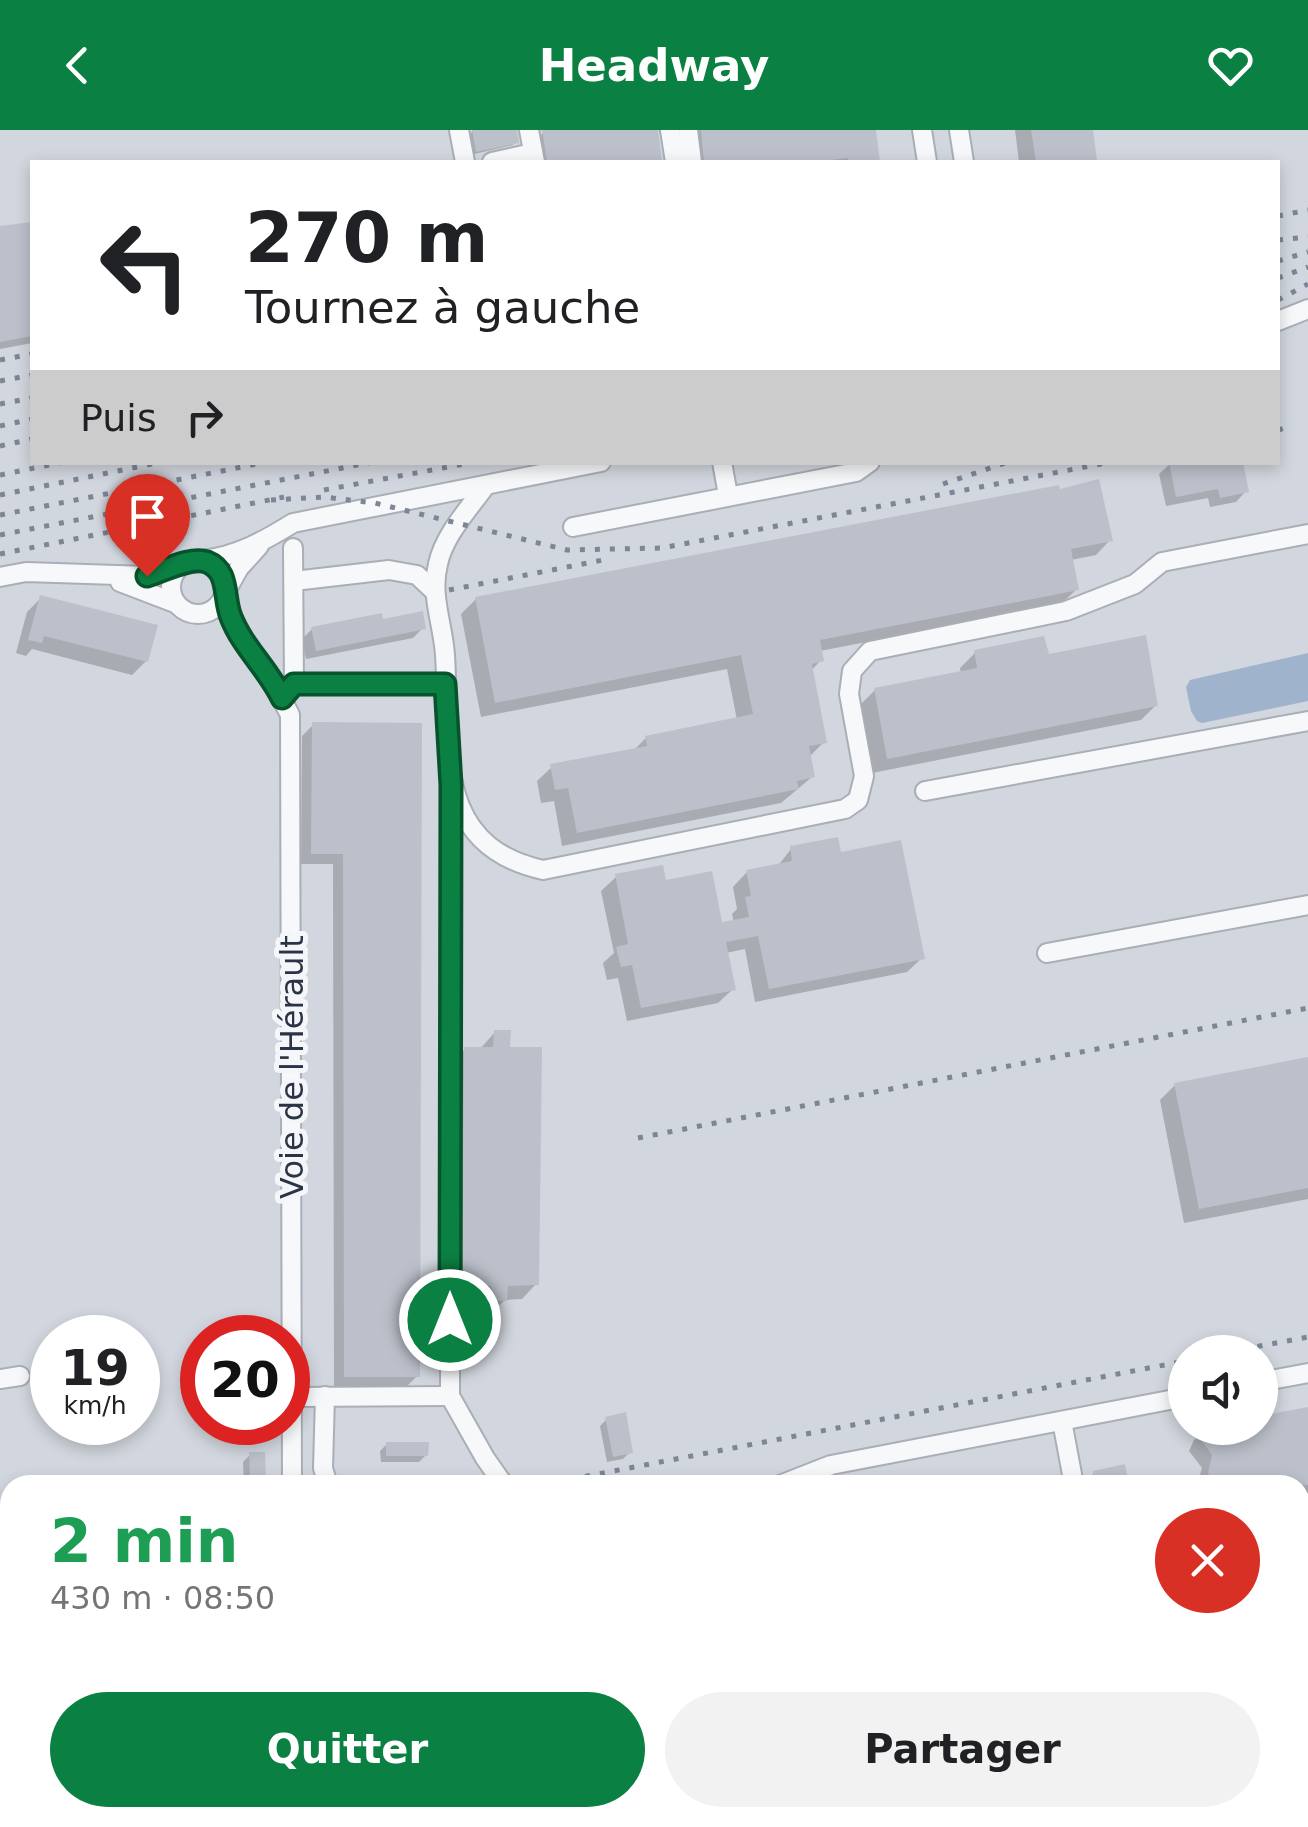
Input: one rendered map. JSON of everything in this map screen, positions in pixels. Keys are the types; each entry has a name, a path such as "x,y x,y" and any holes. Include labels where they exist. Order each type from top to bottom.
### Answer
{"street":[{"path":"459,130 465,160"},
{"path":"529,130 534,158"},
{"path":"670,130 675,160"},
{"path":"688,130 692,160"},
{"path":"922,130 927,160"},
{"path":"959,130 964,160"},
{"path":"1280,319 1308,309"},
{"path":"0,577 26,572 147,576 190,560 227,557 293,523 586,465"},
{"path":"723,465 728,495"},
{"path":"573,527 856,472 866,465"},
{"path":"486,485 438,560 434,590 446,654 451,785 450,1396 497,1475"},
{"path":"451,785 467,824 490,849 514,864 542,870 844,809 858,800 864,776 849,694 852,672 870,651 1066,611 1135,584 1162,562 1308,534"},
{"path":"194,615 217,607 239,568 262,542"},
{"path":"293,548 288,691 445,684"},
{"path":"203,560 216,566 224,578 224,595"},
{"path":"175,604 170,591 172,577 180,566"},
{"path":"294,581 389,570 417,575 434,590"},
{"path":"100,576 146,589 175,604 224,632 257,658"},
{"name":"Voie de l'Hérault","path":"224,595 232,622 257,658 288,691 294,1315"},
{"path":"925,791 1308,721"},
{"path":"1047,954 1308,905"},
{"path":"1278,1379 1308,1373"},
{"path":"0,1379 20,1376"},
{"path":"310,1396 450,1396"},
{"path":"325,1396 325,1475"},
{"path":"805,1475 830,1465 1168,1400"},
{"path":"1062,1421 1072,1475"},
{"name":"Voie de l'Hérault","path":"292,1475 293,1445"}],"shaded area":[{"path":"0,130 1308,130 1308,1475 0,1475"}],"water":[{"path":"1308,653 1308,701 1202,723 1191,711 1186,687 1190,680"}],"building":[{"path":"472,130 517,130 519,143 476,152"},
{"path":"542,130 658,130 662,160 547,160"},
{"path":"701,130 876,130 880,160 848,158 704,160"},
{"path":"1031,130 1093,130 1097,160 1036,160"},
{"path":"30,222 30,336 0,342 0,226"},
{"path":"1170,465 1244,465 1249,492 1220,498 1218,489 1176,497"},
{"path":"1099,479 1113,541 1071,549 1079,590 820,640 824,661 812,664 827,743 809,746 815,777 797,781 799,789 577,833 568,788 555,790 550,764 647,746 645,736 753,714 741,655 495,703 475,597"},
{"path":"40,595 158,625 148,662 44,636 42,643 28,640"},
{"path":"423,611 426,629 316,651 311,627 382,613 383,619"},
{"path":"1146,635 1158,706 887,759 874,688 977,668 974,650 1044,636 1049,654"},
{"path":"312,722 422,723 420,1377 344,1377 343,854 311,854"},
{"path":"838,837 841,852 901,840 925,959 769,989 758,936 726,942 736,990 641,1008 632,965 621,967 616,947 628,944 615,874 663,865 666,880 712,871 722,922 749,917 745,897 751,896 746,870 792,861 790,846"},
{"path":"494,1030 511,1030 510,1047 542,1047 539,1285 508,1286 507,1301 492,1301 491,1286 463,1286 464,1047 493,1047"},
{"path":"1308,1057 1308,1188 1199,1209 1174,1083"},
{"path":"1308,1407 1308,1475 1209,1475 1212,1455 1205,1445 1278,1445 1278,1413"},
{"path":"626,1412 633,1453 613,1457 605,1417"},
{"path":"386,1442 429,1442 428,1456 386,1456"},
{"path":"249,1452 265,1452 266,1475 250,1475"},
{"path":"1125,1464 1127,1475 1094,1475 1093,1471"}],"railway":[{"path":"1280,216 1308,210"},
{"path":"1280,240 1308,237"},
{"path":"1280,260 1308,252"},
{"path":"1280,277 1308,267"},
{"path":"1280,299 1308,284"},
{"path":"0,360 30,354"},
{"path":"0,381 30,375"},
{"path":"0,404 30,398"},
{"path":"0,426 30,419"},
{"path":"1280,429 1285,428"},
{"path":"0,446 30,439"},
{"path":"0,475 49,465"},
{"path":"0,495 147,465"},
{"path":"0,515 252,465"},
{"path":"0,535 358,465"},
{"path":"324,490 459,465"},
{"path":"943,484 999,465"},
{"path":"271,500 324,497 375,503 567,550 662,548 1095,465"},
{"path":"0,554 284,497"},
{"path":"449,590 603,560"},
{"path":"638,1138 1308,1008"},
{"path":"1278,1343 1308,1337"},
{"path":"593,1475 1168,1364"}],"route":[{"path":"147,576 190,560 216,566 224,578 224,596 232,622 282,698 294,684 445,684 451,785 450,1320"}]}
